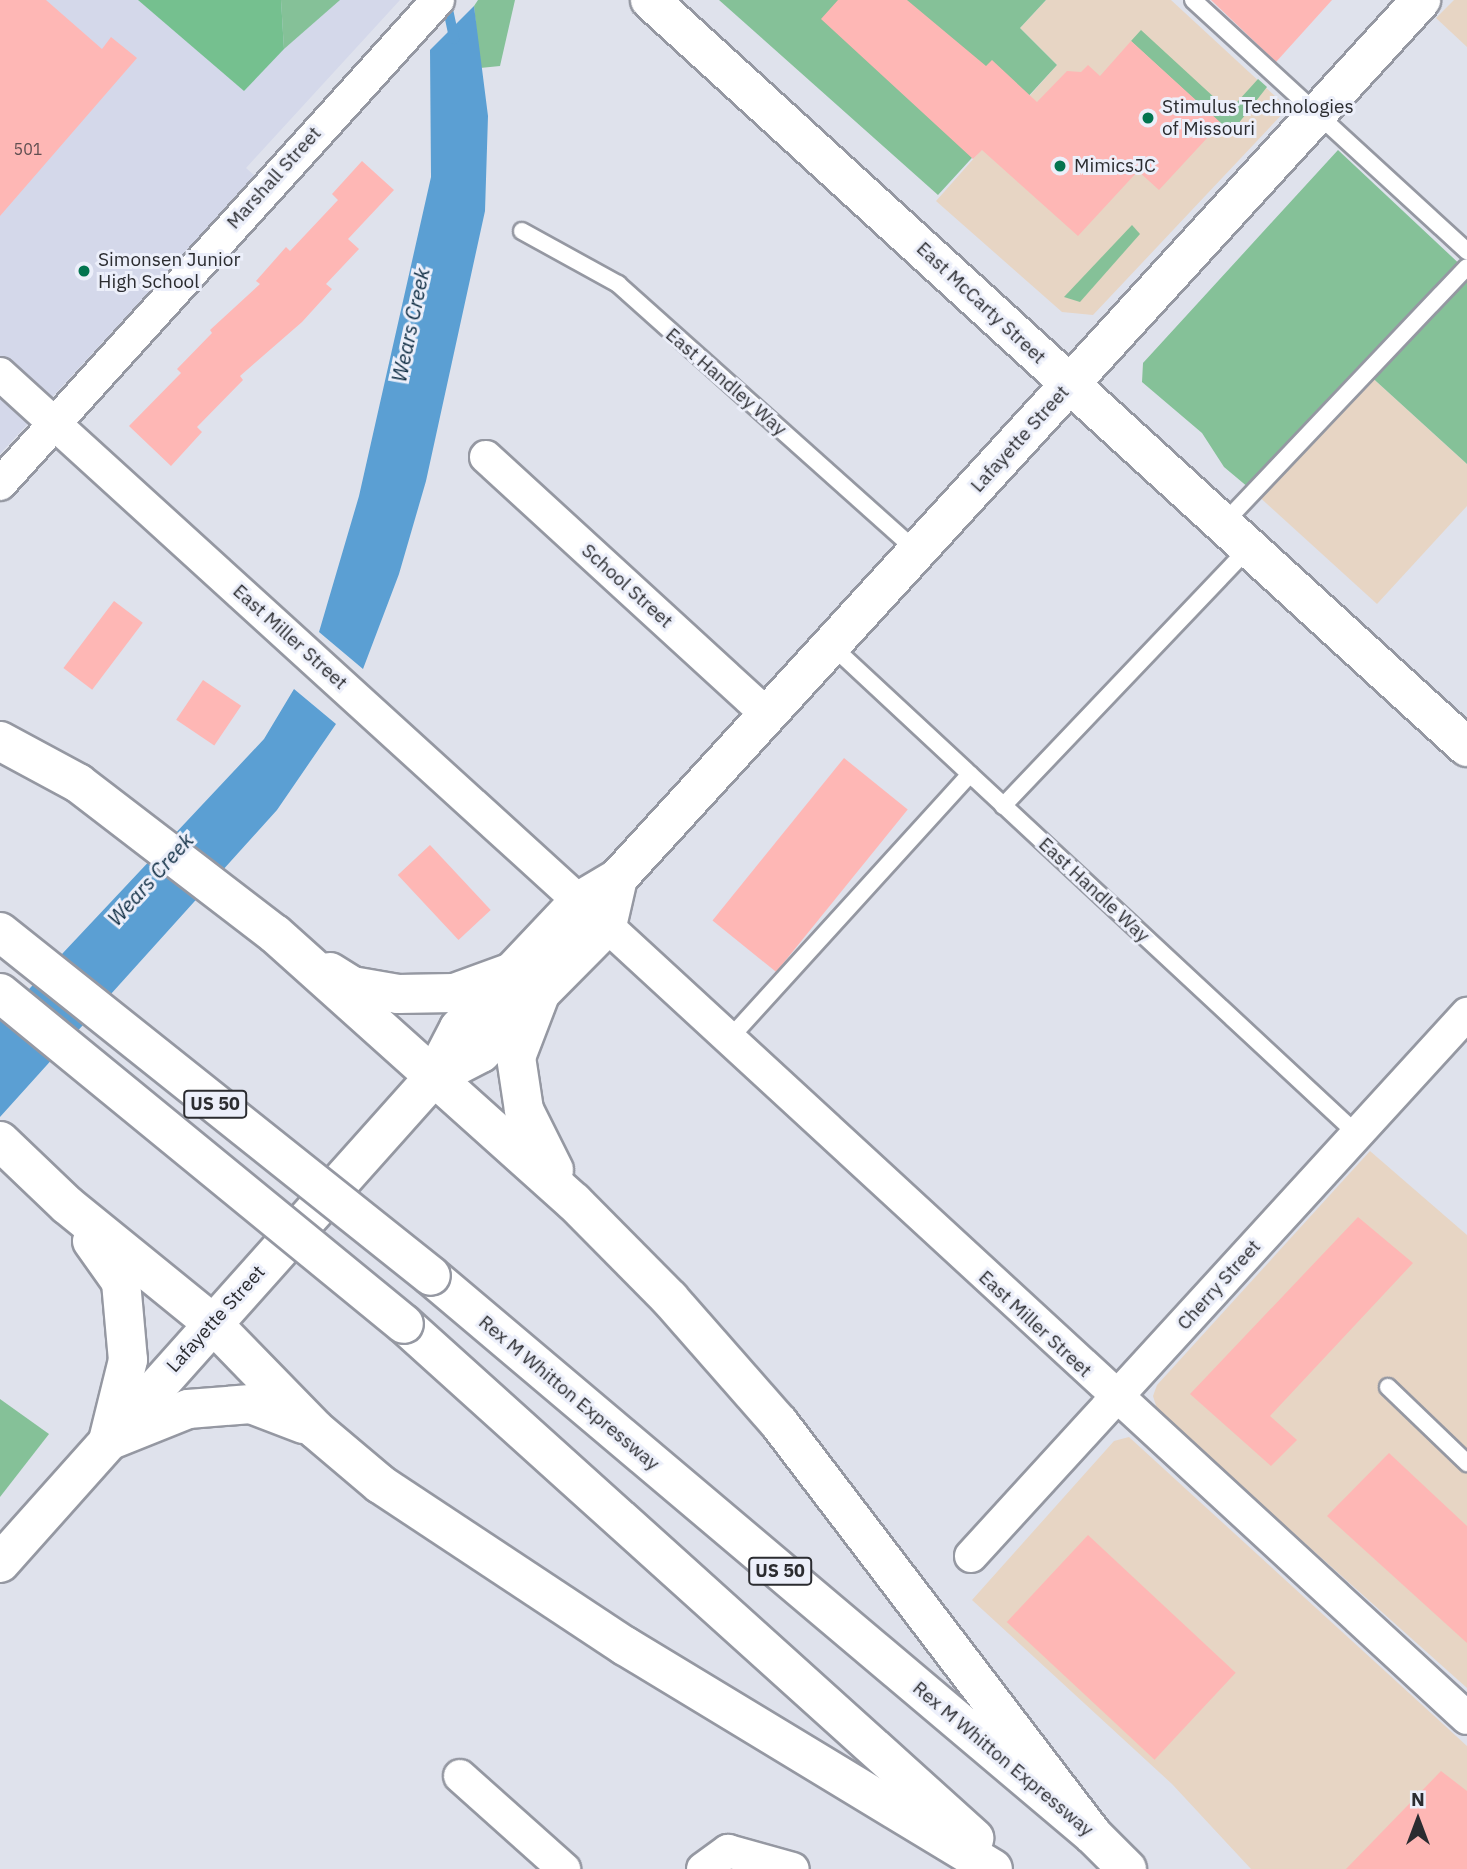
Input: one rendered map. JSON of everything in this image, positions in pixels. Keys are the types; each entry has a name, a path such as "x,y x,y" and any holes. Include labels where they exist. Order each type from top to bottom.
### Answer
{"main road":[{"name":"East McCarty Street","path":"650,0 1467,747"},
{"name":"Lafayette Street","path":"527,982 579,901 618,878 1421,0"},
{"path":"0,741 78,783 284,942 574,1202 670,1299 779,1423 1093,1835"},
{"name":"Lafayette Street","path":"0,1563 212,1322 433,1078 459,1028 607,926 618,878"},
{"name":"Rex M Whitton Expressway","path":"0,932 430,1276 1093,1835 1126,1869"},
{"path":"284,942 352,986 398,994 454,993 527,982 516,1057 524,1110 574,1202"},
{"name":"US 50","path":"0,993 404,1324 1009,1869"},
{"path":"0,1141 67,1205 212,1322 315,1429 380,1484 625,1646 993,1869"},
{"path":"67,1205 121,1282 128,1360 108,1441"},
{"path":"108,1441 188,1409 251,1404 315,1429"}],"street":[{"name":"Marshall Street","path":"0,484 429,9"},
{"name":"East Miller Street","path":"0,374 579,901"},
{"name":"School Street","path":"485,457 768,715"},
{"name":"East Miller Street","path":"607,926 1116,1398 1467,1718"},
{"name":"Cherry Street","path":"971,1556 1467,1014"},
{"path":"460,1776 564,1869"},
{"path":"703,1869 728,1851 793,1869"}],"lane":[{"path":"1193,0 1467,251"},
{"name":"East Handley Way","path":"522,231 618,284 918,551"},
{"path":"1003,806 1467,267"},
{"name":"East Handle Way","path":"831,645 1357,1134"},
{"path":"729,1039 970,775"},
{"path":"1388,1387 1467,1463"}],"shaded area":[{"name":"Simonsen Junior High School","path":"0,0 400,0 246,168 255,176 0,454"},
{"path":"1046,0 1171,0 1288,108 1093,315 1062,312 936,201 1057,65 1020,28"},
{"path":"1454,0 1467,0 1467,47 1436,18"},
{"path":"1366,372 1467,464 1467,506 1377,604 1255,493"},
{"path":"1370,1151 1467,1235 1467,1688 1158,1412 1153,1396 1157,1385"},
{"path":"1129,1437 1467,1746 1467,1869 1251,1869 1172,1784 972,1600 1114,1441"}],"green space":[{"path":"138,0 281,0 284,49 244,91"},
{"path":"281,0 340,0 284,49"},
{"path":"478,0 515,0 500,66 480,68 474,6"},
{"path":"719,0 1046,0 1020,28 1057,65 938,195"},
{"path":"1141,30 1229,111 1258,79 1267,87 1231,133 1131,41"},
{"path":"1338,150 1467,271 1467,464 1366,372 1255,493 1224,467 1202,433 1142,382 1143,363"},
{"path":"1132,225 1140,234 1080,302 1064,297"},
{"path":"0,1399 49,1434 0,1497"}],"water":[{"path":"474,6 488,116 485,211 426,481 399,574 363,669 319,632 359,496 431,177 430,50"},
{"path":"294,689 336,724 277,810 0,1117 0,1020 264,739"}],"building":[{"path":"0,0 46,0 102,49 111,37 137,58 0,216"},
{"path":"838,0 907,0 986,66 992,60 1037,102 1067,71 1081,72 1088,65 1100,76 1131,41 1221,123 1159,190 1138,171 1078,236 982,150 973,159 821,19"},
{"path":"1211,0 1332,0 1276,62"},
{"path":"362,161 394,190 348,239 359,249 326,284 332,289 302,322 240,376 243,380 197,427 202,432 171,466 129,426 181,373 177,369 212,333 210,330 260,284 256,281 286,247 290,251 338,200 332,194"},
{"path":"114,601 143,623 92,690 63,668"},
{"path":"203,680 241,706 214,746 176,720"},
{"path":"844,758 908,810 776,972 712,920"},
{"path":"430,845 491,910 459,940 398,875"},
{"path":"1358,1217 1413,1263 1270,1416 1297,1440 1271,1466 1190,1394"},
{"path":"1389,1453 1467,1526 1467,1643 1327,1516"},
{"path":"1088,1535 1236,1673 1155,1760 1007,1622"},
{"path":"1441,1771 1467,1791 1467,1869 1346,1869"}],"waterway":[{"name":"Wears Creek","path":"446,0 454,39"}],"place":[{"name":"Stimulus Technologies of Missouri","path":"1148,118"},
{"name":"MimicsJC","path":"1060,166"},
{"name":"Simonsen Junior High School","path":"84,271"}]}
